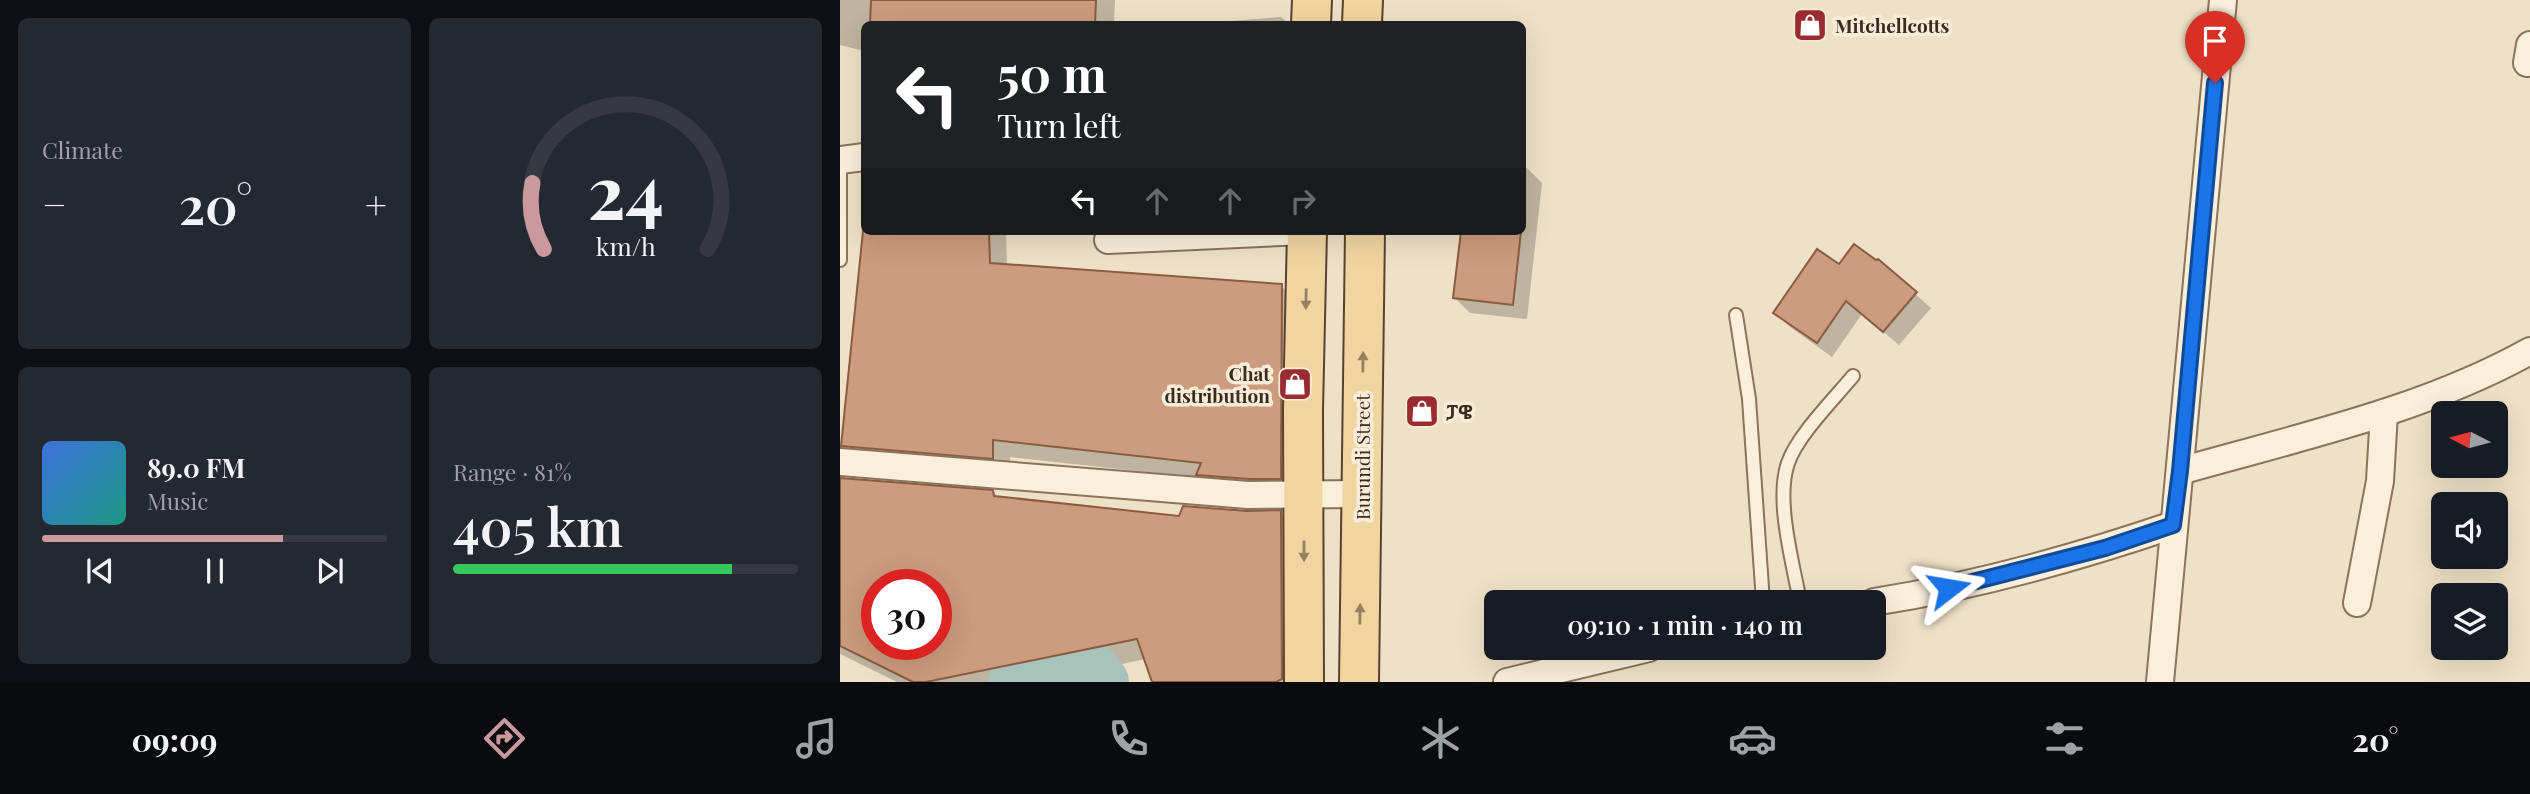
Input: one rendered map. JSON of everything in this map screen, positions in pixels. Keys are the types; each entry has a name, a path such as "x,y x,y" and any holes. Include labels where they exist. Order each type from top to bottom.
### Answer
{"main road":[{"path":"1311,21 1312,0"},
{"path":"1362,21 1363,0"},
{"path":"1304,682 1305,235"},
{"name":"Burundi Street","path":"1359,682 1366,235"}],"street":[{"path":"2160,682 2222,0"},
{"path":"840,160 861,158"},
{"path":"1108,240 1217,235"},
{"path":"2180,471 2434,397 2487,375 2530,351"},
{"path":"2357,603 2380,481 2385,413"},
{"path":"840,462 1248,495 1363,494"},
{"path":"1886,600 1926,594 2105,548 2173,525"},
{"path":"1507,682 1599,660"}],"lane":[{"path":"840,170 840,260"},
{"path":"1736,315 1749,398 1762,590"},
{"path":"1798,590 1782,497 1788,463 1799,441 1853,376"}],"building":[{"path":"871,0 1096,0 1095,21 870,21"},
{"path":"863,235 989,235 990,263 1282,284 1281,479 1196,475 1201,463 993,440 993,459 841,446"},
{"path":"1461,235 1521,235 1513,305 1453,298"},
{"path":"1854,244 1878,259 1917,292 1883,332 1846,301 1817,343 1773,313 1817,249 1839,264"},
{"path":"840,478 993,490 994,496 1179,516 1183,506 1247,511 1281,510 1282,679 1276,682 1152,682 1137,639 926,682 913,682 868,660 952,660 952,569 861,569 861,656 840,646"}],"waterway":[{"path":"1016,682 1089,667 1101,682"}],"place":[{"name":"Mitchellcotts","path":"1810,25"},
{"name":"Chat distribution","path":"1295,384"},
{"name":"ፓዌ","path":"1422,411"}],"route":[{"path":"1949,588 2105,548 2173,525 2215,83"}]}
